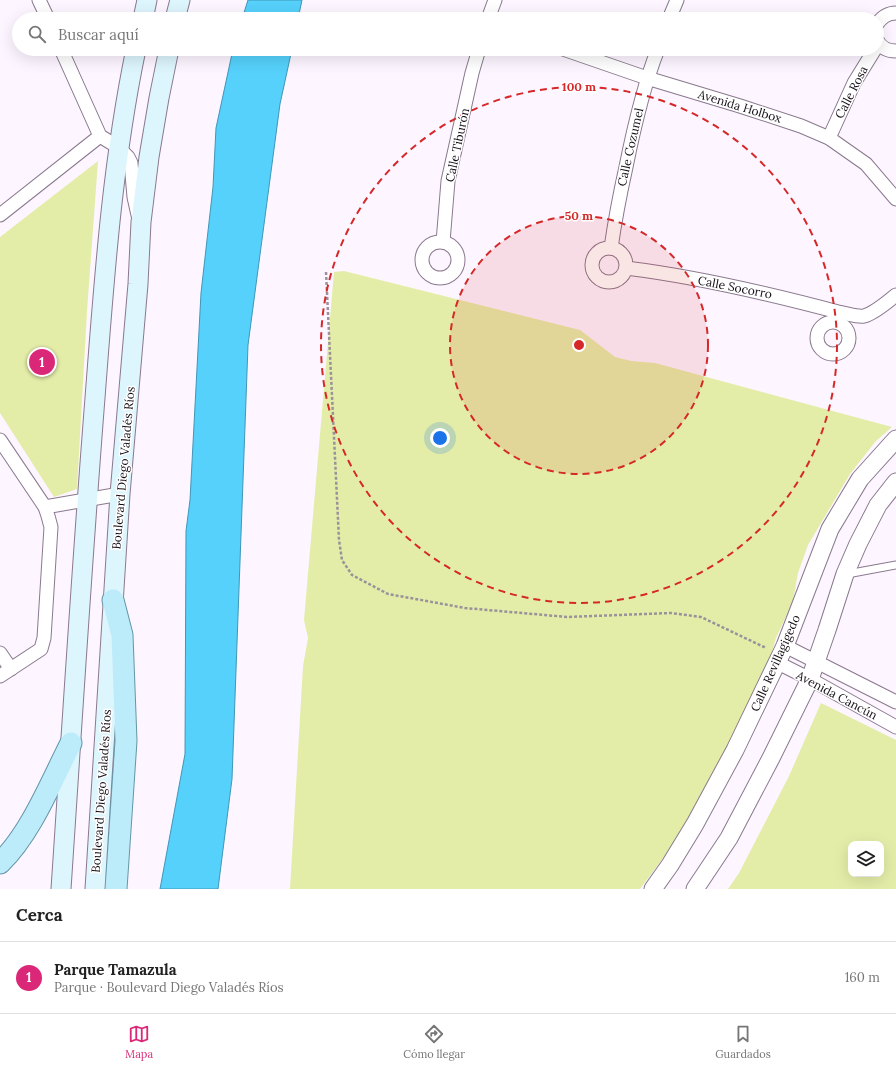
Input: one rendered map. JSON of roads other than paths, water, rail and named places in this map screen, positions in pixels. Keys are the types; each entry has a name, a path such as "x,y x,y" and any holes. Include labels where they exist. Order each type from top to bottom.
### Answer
{"main road":[{"path":"144,12 147,0"},
{"path":"177,12 180,0"},
{"path":"61,889 87,500 107,245 118,147 135,56"},
{"name":"Boulevard Diego Valadés Ríos","path":"95,889 120,494 138,284 141,222 149,157 168,56"},
{"path":"113,600 122,635 126,741 116,889"},
{"path":"0,863 10,853 27,828 71,743"}],"street":[{"path":"39,0 45,12"},
{"path":"491,12 496,0"},
{"path":"672,12 677,0"},
{"path":"884,16 896,13"},
{"path":"884,48 890,51 896,51"},
{"path":"64,56 100,136 118,147 128,157 131,163 134,197 141,222"},
{"name":"Calle Tiburón","path":"443,242 448,181 477,56"},
{"name":"Avenida Holbox","path":"583,56 647,78 801,126 829,138 866,164 896,199"},
{"name":"Calle Cozumel","path":"611,248 615,219 633,132 647,78 655,56"},
{"name":"Calle Rosa","path":"829,138 854,83 870,56"},
{"path":"0,215 100,136"},
{"path":"611,248 622,253 626,263 626,268 624,274 616,281 604,282 599,280 592,270 593,259 600,250 611,248"},
{"name":"Calle Socorro","path":"626,268 661,273 778,296 840,318 864,316 896,295"},
{"name":"Calle Revillagigedo","path":"653,889 670,865 717,786 778,663 830,529 860,479 896,439"},
{"path":"0,440 45,507 51,527 46,634 41,649 5,673 0,653"},
{"path":"695,889 728,838 771,758 810,679 845,574 858,544 878,505 896,482"},
{"path":"45,507 120,494"},
{"name":"Avenida Cancún","path":"785,646 896,702"},
{"name":"Avenida Cancún","path":"778,663 896,727"}],"lane":[{"path":"845,574 896,565"}],"water":[{"path":"248,0 302,0 299,12 244,12"},
{"path":"231,56 290,56 280,104 248,345 232,779 218,889 160,889 185,754 186,531 190,500 201,293 213,187 216,128"}],"place":[{"name":"Parque Tamazula","path":"42,362"}]}
